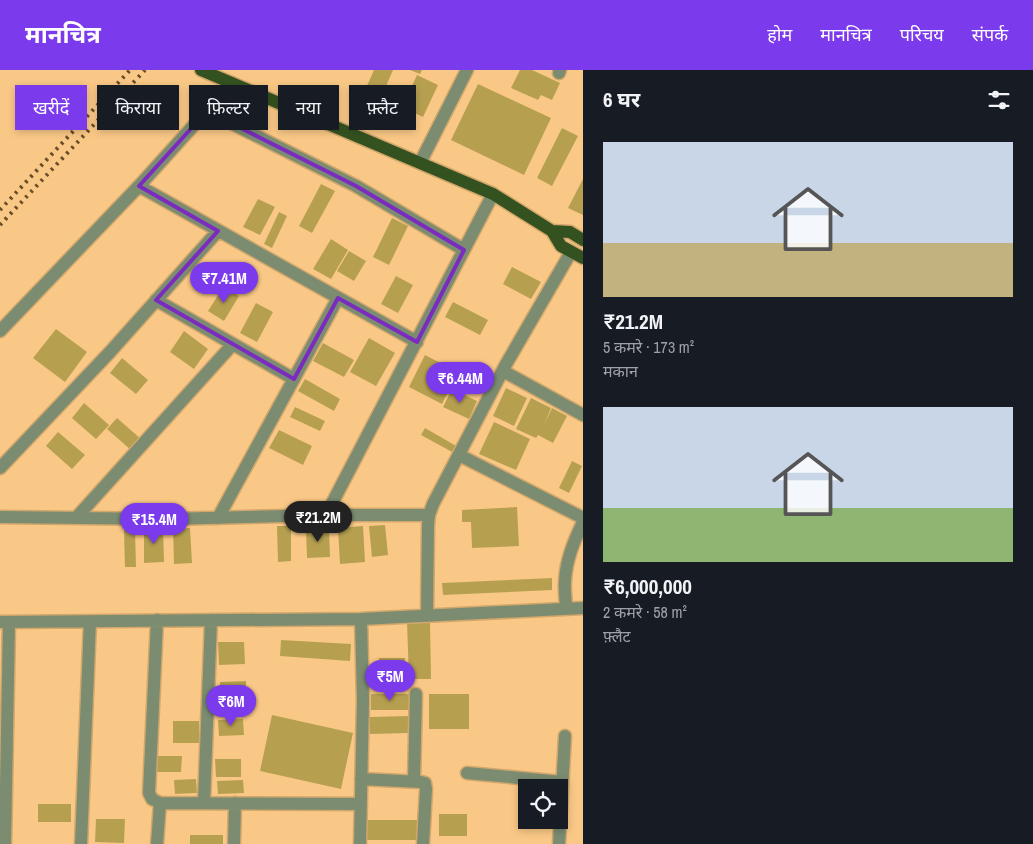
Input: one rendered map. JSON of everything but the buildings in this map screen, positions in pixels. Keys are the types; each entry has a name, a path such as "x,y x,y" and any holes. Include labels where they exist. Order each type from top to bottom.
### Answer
{"main road":[{"path":"201,70 493,194 552,231 570,232 583,240"},
{"path":"552,231 560,246 583,258"}],"street":[{"path":"420,163 467,70"},
{"path":"0,331 139,186 190,130"},
{"path":"245,130 356,186 464,250"},
{"path":"139,186 416,342"},
{"path":"326,515 493,194"},
{"path":"0,468 110,352 218,231"},
{"path":"427,616 430,515 433,504 502,371 571,252"},
{"path":"218,518 338,298"},
{"path":"156,300 294,379"},
{"path":"76,518 233,344"},
{"path":"502,371 583,415"},
{"path":"459,455 583,518"},
{"path":"0,517 167,519 326,515 430,515"},
{"path":"566,609 566,567 573,544 583,522"},
{"path":"5,844 5,622 361,619 583,608"},
{"path":"360,844 363,700 361,619"},
{"path":"157,620 149,793 152,799 160,803 361,804"},
{"path":"204,802 212,620"},
{"path":"80,844 90,621"},
{"path":"414,781 416,694"},
{"path":"562,779 565,736"},
{"path":"466,773 530,779"},
{"path":"361,779 414,781 424,784 426,789 423,844"},
{"path":"157,844 160,803"},
{"path":"234,844 235,803"},
{"path":"559,844 560,829"}],"highlighted area":[{"path":"207,111 356,186 464,250 417,342 338,298 294,379 156,300 218,231 139,186"}],"railway":[{"path":"0,210 130,70"},
{"path":"0,225 145,70"}]}
